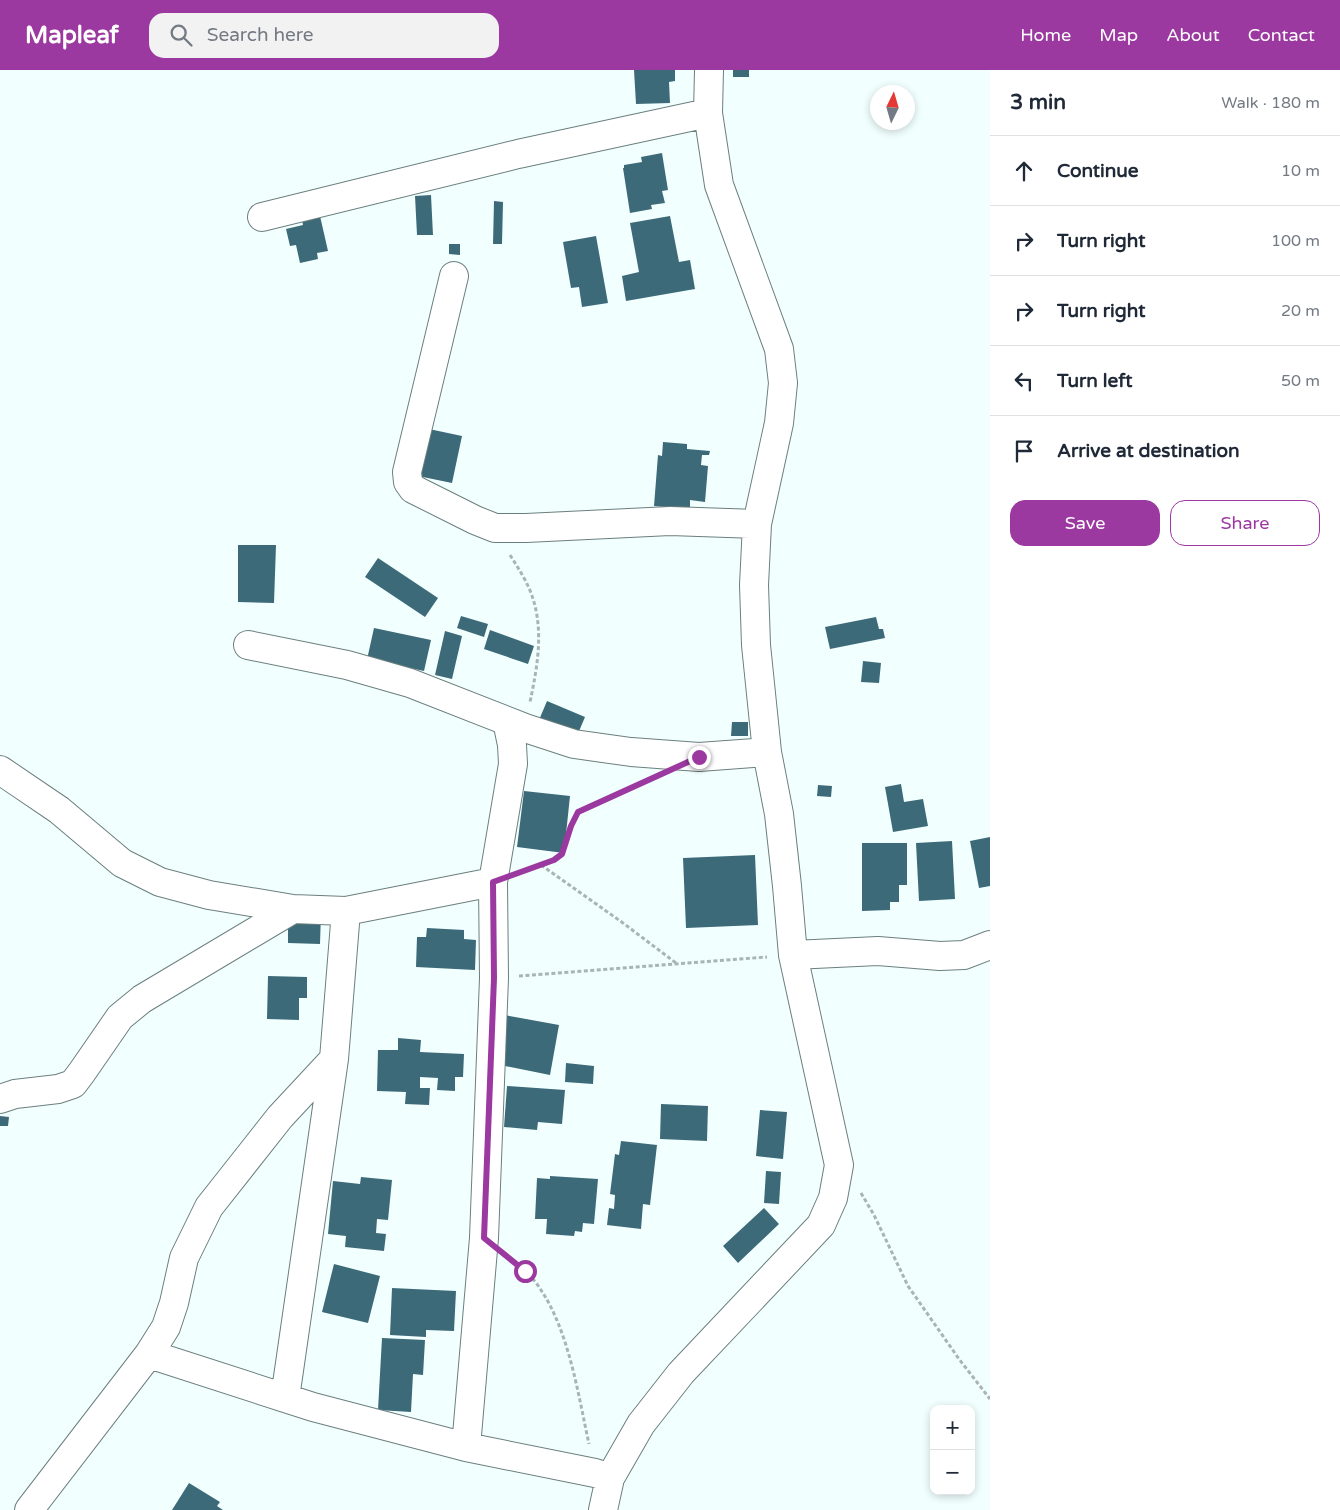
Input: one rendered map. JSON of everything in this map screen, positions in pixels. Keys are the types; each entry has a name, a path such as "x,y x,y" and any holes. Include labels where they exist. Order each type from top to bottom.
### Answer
{"street":[{"path":"603,1510 602,1476 681,1373 821,1224 833,1198 839,1165 793,954 779,814 768,752 756,645 754,585 757,524 779,423 783,383 779,349 719,185 708,112 710,70"},
{"path":"262,217 518,154 708,112"},
{"path":"454,276 407,472 408,482 413,490 495,528 536,528 670,521 757,524"},
{"path":"248,645 347,665 410,683 574,744 631,752 699,757 768,752"},
{"path":"466,1446 484,1238 494,978 493,882 513,764 512,745 516,724"},
{"path":"0,770 59,810 122,863 160,882 209,895 293,909 346,911 493,882"},
{"path":"0,1099 15,1094 58,1090 73,1084 120,1017 142,999 293,909"},
{"path":"286,1398 334,1059 346,911"},
{"path":"793,954 878,951 940,956 964,955 990,945"},
{"path":"29,1510 149,1354 166,1327 174,1303 184,1258 209,1207 280,1117 334,1059"},
{"path":"149,1354 313,1407 466,1446 602,1476"}],"path":[{"path":"495,528 529,589 537,613 539,636 538,665 516,724"},
{"path":"493,882 554,860 562,854 571,826 578,812 654,778"},
{"path":"540,865 623,922 676,964"},
{"path":"494,978 793,954"},
{"path":"839,1165 864,1198 908,1286 959,1359 990,1399"},
{"path":"484,1238 525,1271 539,1286 550,1308 568,1351 602,1476"}],"building":[{"path":"634,70 675,70 675,81 669,82 670,103 636,104"},
{"path":"733,70 749,70 749,77 733,77"},
{"path":"662,153 668,190 662,191 665,203 651,205 652,209 630,213 624,165 642,162 641,157"},
{"path":"431,195 433,235 417,235 415,196"},
{"path":"494,201 503,202 502,244 493,244"},
{"path":"320,216 328,251 317,253 318,259 300,263 296,245 290,246 286,229 303,225 302,220"},
{"path":"670,216 679,262 690,260 695,289 626,301 622,276 639,272 630,223"},
{"path":"596,236 608,303 582,307 579,287 571,288 563,242"},
{"path":"449,244 460,244 460,255 449,254"},
{"path":"429,429 462,436 452,483 418,476"},
{"path":"663,442 687,444 687,449 710,451 709,455 702,455 701,465 708,466 705,502 690,500 690,509 654,506 658,455 662,456"},
{"path":"238,545 276,545 274,603 238,602"},
{"path":"378,558 438,598 425,617 365,577"},
{"path":"461,616 488,624 484,637 457,628"},
{"path":"876,617 879,629 883,629 885,638 830,649 825,627"},
{"path":"374,628 431,640 424,671 410,668 409,673 366,664"},
{"path":"490,630 534,646 528,664 484,649"},
{"path":"445,631 462,636 452,679 435,675"},
{"path":"863,661 881,663 879,683 861,682"},
{"path":"547,701 585,717 577,736 539,720"},
{"path":"732,722 748,722 748,736 731,736"},
{"path":"901,784 904,802 923,799 928,826 893,832 885,787"},
{"path":"818,785 832,786 831,797 817,796"},
{"path":"524,791 570,796 564,853 517,847"},
{"path":"990,837 990,886 979,888 970,841"},
{"path":"952,841 955,899 919,901 916,843"},
{"path":"862,843 907,843 907,885 899,885 899,902 890,902 890,910 862,911"},
{"path":"755,855 758,925 686,928 683,858"},
{"path":"288,912 321,913 320,944 288,943"},
{"path":"427,928 464,930 464,939 476,940 475,970 416,967 417,937 426,937"},
{"path":"268,976 307,977 307,998 299,998 299,1020 267,1019"},
{"path":"504,1015 559,1025 550,1075 495,1064"},
{"path":"398,1038 421,1040 420,1052 464,1054 463,1077 455,1077 455,1091 437,1090 438,1078 420,1077 420,1088 430,1088 429,1105 405,1104 406,1092 377,1091 378,1050 398,1050"},
{"path":"566,1063 594,1066 593,1084 565,1082"},
{"path":"507,1086 565,1090 562,1124 538,1122 537,1130 504,1127"},
{"path":"661,1104 708,1106 707,1141 660,1139"},
{"path":"760,1110 787,1112 783,1159 756,1156"},
{"path":"0,1116 9,1117 8,1126 0,1126"},
{"path":"621,1141 657,1145 650,1205 643,1204 641,1229 607,1225 609,1208 614,1209 615,1195 610,1194 615,1154 619,1155"},
{"path":"766,1171 781,1172 779,1204 764,1203"},
{"path":"550,1176 598,1179 594,1224 583,1223 582,1232 575,1231 574,1236 546,1234 547,1219 535,1219 537,1178 550,1179"},
{"path":"361,1177 392,1180 388,1220 377,1219 376,1233 386,1234 384,1251 345,1247 346,1236 328,1234 333,1181 360,1184"},
{"path":"764,1208 779,1224 738,1263 723,1246"},
{"path":"334,1264 380,1276 368,1323 322,1312"},
{"path":"392,1288 456,1291 454,1331 426,1330 426,1337 390,1335"},
{"path":"382,1338 425,1340 423,1375 413,1374 411,1412 378,1410"},
{"path":"189,1483 220,1502 217,1506 223,1510 172,1510"}],"route":[{"path":"525,1271 484,1238 494,978 493,882 554,860 562,854 567,844 571,826 578,812 699,757"}]}
